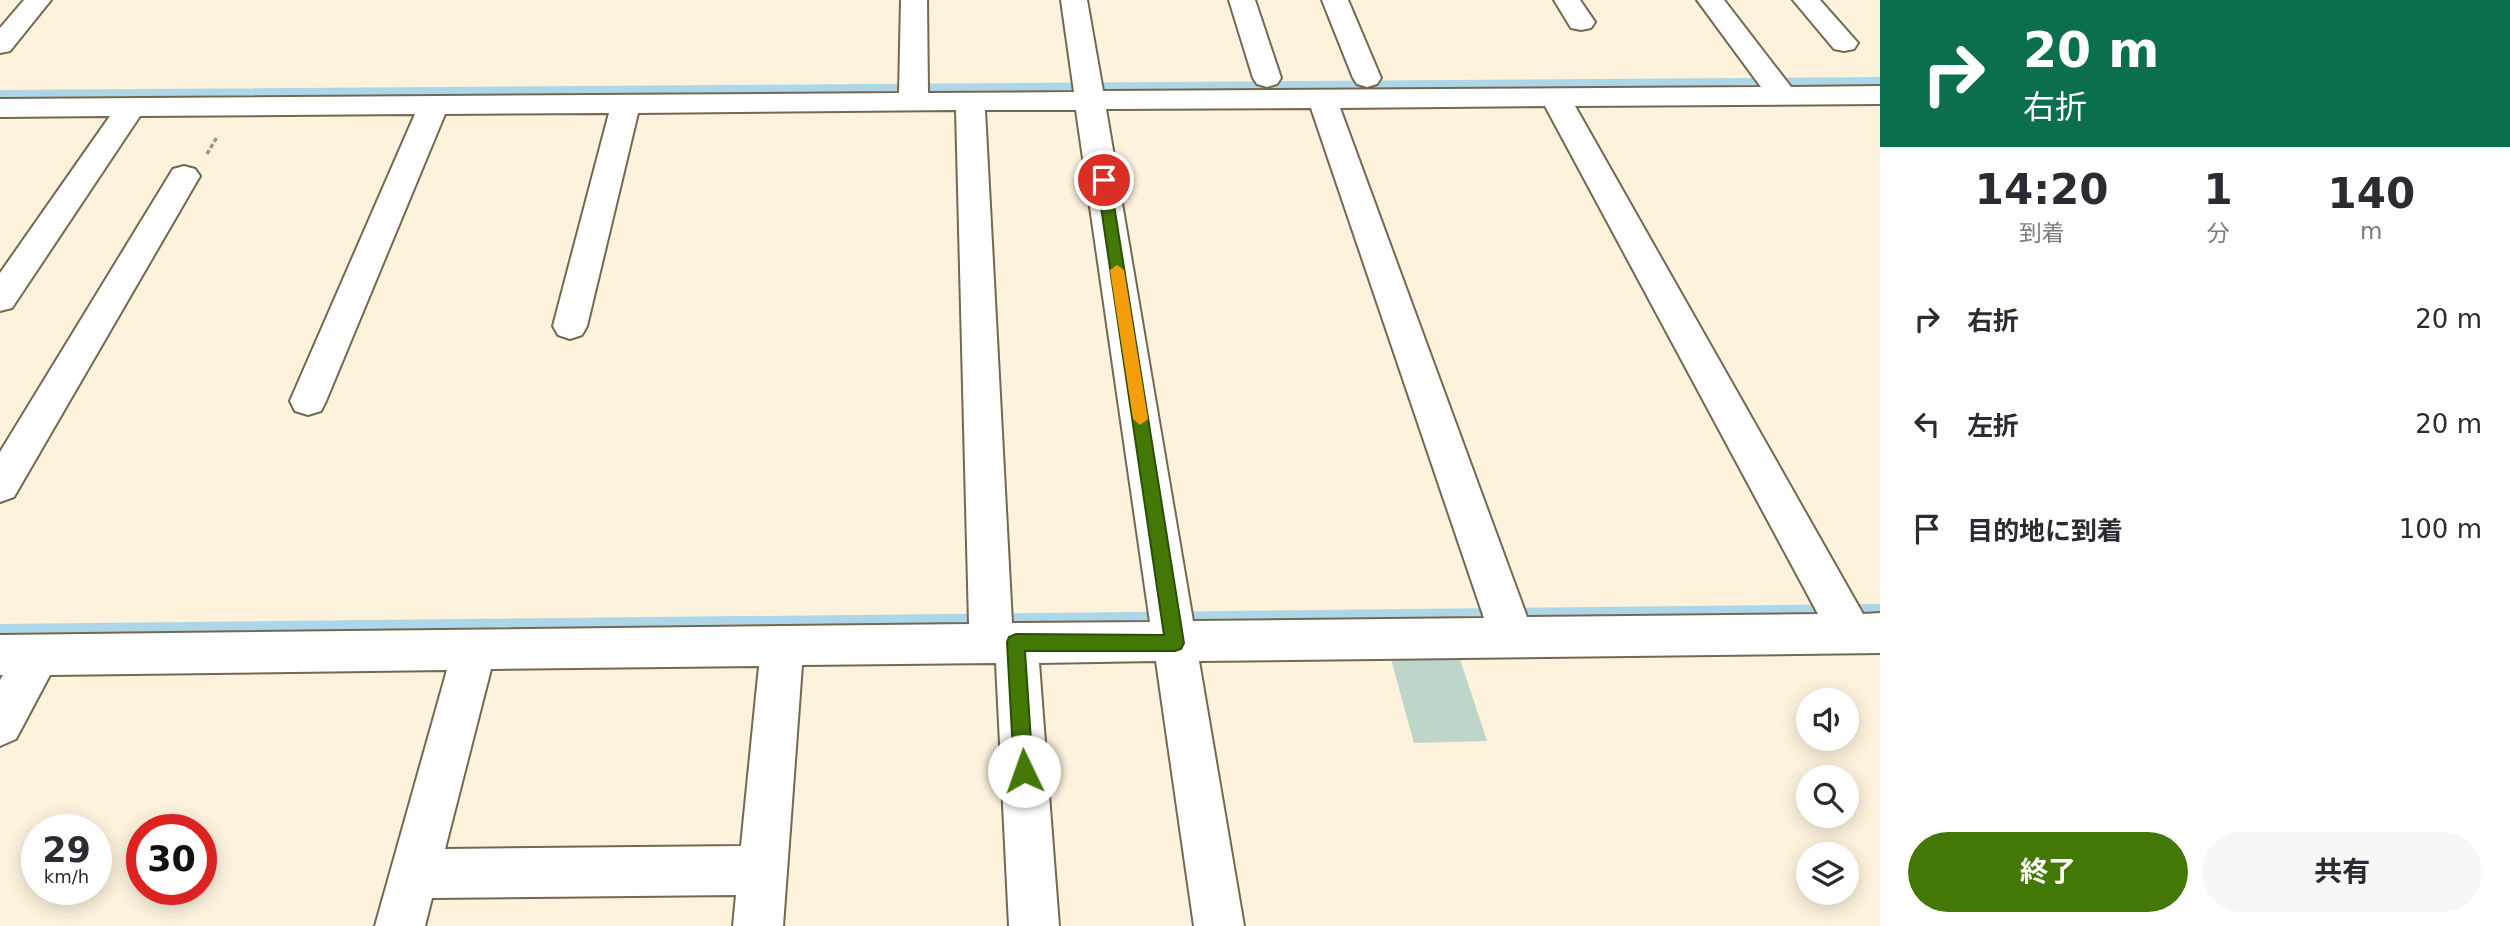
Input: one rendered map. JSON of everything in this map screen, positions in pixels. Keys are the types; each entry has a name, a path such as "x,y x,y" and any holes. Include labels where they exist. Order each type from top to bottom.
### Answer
{"street":[{"path":"0,44 38,0"},
{"path":"913,94 914,0"},
{"path":"1074,0 1219,926"},
{"path":"1242,0 1267,78"},
{"path":"1335,0 1367,78"},
{"path":"1710,0 1776,87"},
{"path":"1806,0 1843,43"},
{"path":"0,108 435,105 913,94 970,102 1090,92 1322,98 1555,97 1776,87 1880,95"},
{"path":"0,724 18,655 782,648 997,632 1172,627 1852,623 1555,97"},
{"path":"1322,98 1508,624"},
{"path":"570,326 626,102"},
{"path":"970,102 997,632 1034,926"},
{"path":"308,401 435,105"},
{"path":"0,299 131,107"},
{"path":"0,486 184,176"},
{"path":"758,926 782,648"},
{"path":"400,926 474,650"},
{"path":"414,874 762,870"}],"path":[{"path":"184,176 199,168 235,107"}],"green space":[{"path":"1457,650 1487,741 1414,743 1389,652"}],"waterway":[{"path":"0,95 1880,82"},
{"path":"0,631 1880,611"}],"slow traffic":[{"path":"1117,270 1140,419"}],"route":[{"path":"1024,771 1016,642 1175,643 1104,180"}]}
